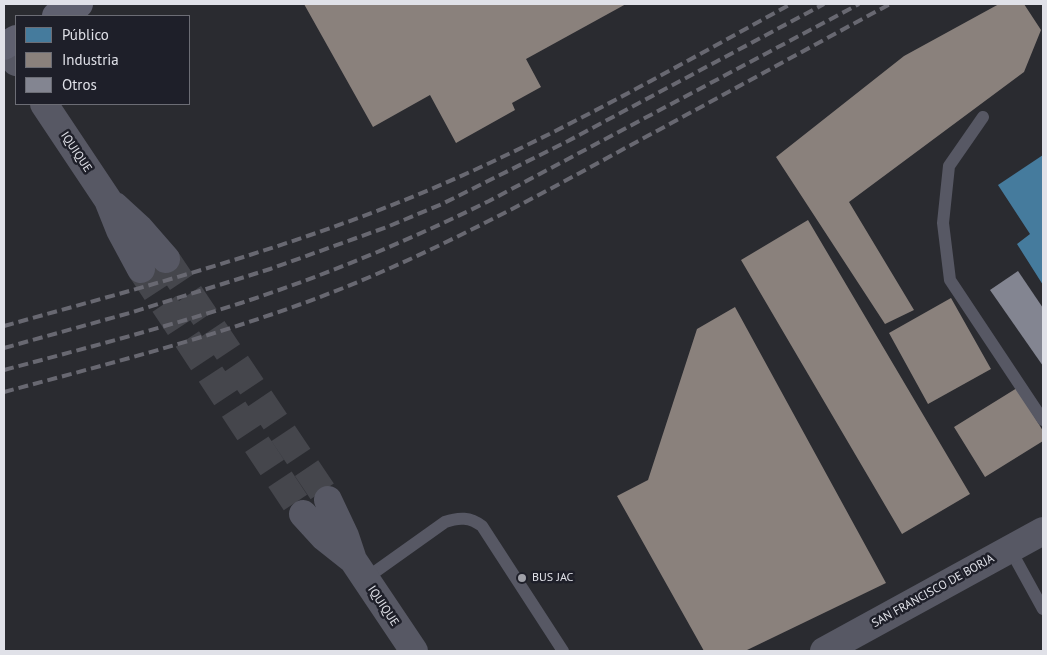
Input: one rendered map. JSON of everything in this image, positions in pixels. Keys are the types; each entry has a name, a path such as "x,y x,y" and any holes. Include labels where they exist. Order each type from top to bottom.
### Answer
{"main road":[{"path":"58,15 79,4"}],"street":[{"name":"IQUIQUE","path":"45,105 108,200 120,230 140,269"},
{"name":"IQUIQUE","path":"108,200 140,228 166,259"},
{"name":"IQUIQUE","path":"328,500 359,570 414,651"},
{"name":"IQUIQUE","path":"303,514 359,570"},
{"name":"SAN FRANCISCO DE BORJA","path":"824,651 1043,530"}],"lane":[{"path":"983,118 949,166 943,223 950,280 1043,420"},
{"path":"359,570 445,522 455,518 475,520 482,526 562,651"},
{"path":"1010,549 1043,610"}],"building: Público":[{"path":"1043,155 1043,285 1017,244 1030,234 998,185"}],"building: Industria":[{"path":"304,4 626,4 526,59 541,87 512,103 515,110 456,143 430,95 373,127"},
{"path":"999,4 1024,4 1041,30 1024,72 849,202 914,310 885,324 776,157 904,56"},
{"path":"808,220 970,494 902,534 741,260"},
{"path":"951,298 991,369 928,404 889,333"},
{"path":"735,307 886,583 745,651 704,651 617,496 648,480 697,329"},
{"path":"1017,388 1043,431 1043,441 985,477 954,427"}],"building: Otros":[{"path":"1018,271 1043,308 1043,366 990,290"}],"tunnel":[{"path":"166,259 328,500"},
{"path":"141,269 303,514"}],"railway":[{"path":"4,326 165,281 272,248 377,211 429,190 522,148 567,125 791,4"},
{"path":"4,348 133,312 270,269 387,227 442,204 568,141 824,4"},
{"path":"4,370 152,330 241,303 335,269 428,230 489,201 859,4"},
{"path":"4,392 138,356 271,315 393,267 529,200 890,4"}],"place":[{"name":"BUS JAC","path":"522,578"}]}
